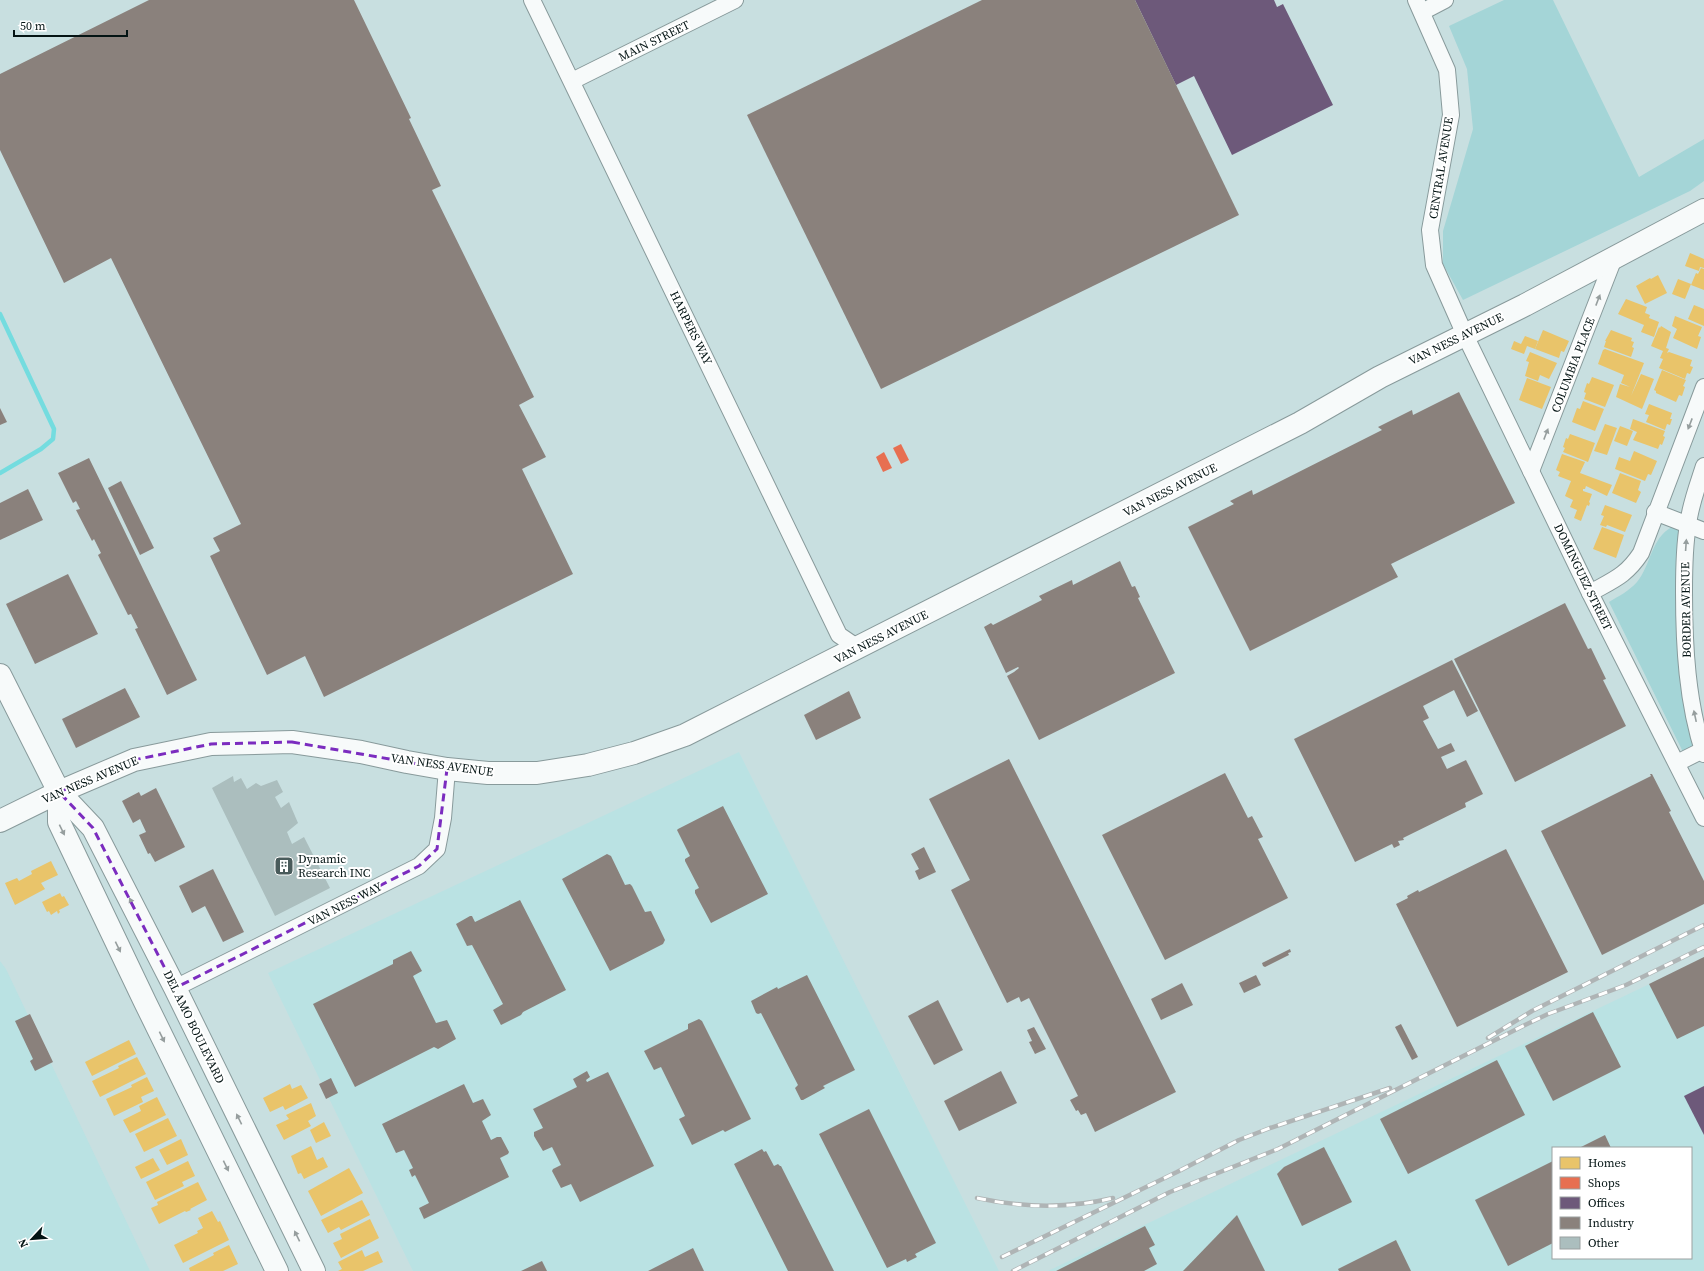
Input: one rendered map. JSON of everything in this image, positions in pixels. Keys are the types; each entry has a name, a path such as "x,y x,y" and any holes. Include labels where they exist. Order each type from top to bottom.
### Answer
{"main road":[{"name":"VAN NESS AVENUE","path":"0,821 59,792 134,760 211,744 292,742 361,752 447,769 488,773 537,773 588,765 634,753 684,735 1300,424 1380,377 1465,335 1704,210"},
{"name":"DEL AMO BOULEVARD","path":"0,675 59,792 93,828 175,988 314,1271"},
{"name":"DEL AMO BOULEVARD","path":"59,792 59,822 145,1002 277,1271"}],"street":[{"name":"HARPERS WAY","path":"532,0 839,635 858,648"},
{"name":"MAIN STREET","path":"572,81 735,0"},
{"path":"1419,6 1445,0"},
{"name":"CENTRAL AVENUE","path":"1419,6 1447,70 1450,115 1430,230 1434,265 1465,335"},
{"name":"COLUMBIA PLACE","path":"1531,471 1614,258"},
{"name":"DOMINGUEZ STREET","path":"1465,335 1590,593 1704,818"},
{"path":"1590,593 1622,574 1632,566 1641,553 1655,512 1704,387"},
{"name":"BORDER AVENUE","path":"1703,752 1694,712 1687,669 1684,619 1684,584 1688,524 1704,466"},
{"path":"1655,512 1704,531"},
{"path":"1677,763 1703,752"},
{"name":"VAN NESS WAY","path":"175,988 419,866 437,849 443,818 447,769"}],"highlighted area":[{"path":"292,742 447,769 437,849 419,866 175,988 93,828 59,792 134,760 211,744"}],"shaded area":[{"path":"1504,0 1553,0 1639,177 1704,139 1704,181 1690,191 1463,300 1443,264 1443,231 1473,129 1467,69 1449,26"},
{"path":"1672,527 1679,530 1682,536 1693,745 1691,750 1684,754 1609,602 1627,591 1637,582 1642,575 1655,545 1665,532"},
{"path":"739,752 999,1271 413,1271 268,973"},
{"path":"1704,958 1704,1271 1048,1271"},
{"path":"0,961 6,969 150,1271 0,1271"}],"building: Homes":[{"path":"1690,253 1704,259 1704,268 1700,267 1699,271 1685,266"},
{"path":"1701,268 1704,269 1704,290 1691,285 1696,273 1698,274"},
{"path":"1658,275 1667,293 1645,304 1636,286"},
{"path":"1678,279 1691,284 1685,299 1672,294"},
{"path":"1626,299 1647,307 1645,313 1650,315 1649,318 1659,322 1654,337 1641,332 1644,325 1618,314"},
{"path":"1694,305 1704,309 1704,326 1688,319"},
{"path":"1675,316 1702,327 1698,336 1701,337 1697,349 1673,338 1677,329 1672,326"},
{"path":"1661,326 1671,332 1666,348 1669,349 1667,353 1669,352 1692,360 1690,366 1693,367 1690,374 1687,373 1685,379 1659,368 1663,359 1660,358 1663,351 1651,346 1659,327 1660,328"},
{"path":"1543,330 1569,341 1564,352 1561,351 1559,358 1535,349"},
{"path":"1611,330 1632,338 1631,341 1634,342 1632,347 1634,348 1631,357 1604,347 1605,341"},
{"path":"1525,336 1538,341 1535,349 1527,346 1524,354 1511,349 1514,341 1521,344"},
{"path":"1605,349 1644,363 1631,396 1641,374 1654,379 1642,409 1616,397 1620,384 1630,387 1621,383 1624,375 1598,364 1603,350"},
{"path":"1530,352 1557,363 1549,379 1540,375 1538,381 1525,376 1529,362 1526,361"},
{"path":"1662,370 1686,380 1683,386 1685,387 1682,396 1679,395 1676,402 1656,393 1654,390"},
{"path":"1592,377 1614,385 1605,407 1584,399 1586,393 1584,392 1587,383 1589,384"},
{"path":"1527,378 1551,387 1542,409 1519,400"},
{"path":"1583,401 1604,409 1595,431 1572,422 1577,408 1580,409"},
{"path":"1649,404 1672,413 1670,425 1667,424 1665,430 1646,422 1649,415 1645,414"},
{"path":"1633,419 1665,431 1663,436 1665,437 1662,445 1660,444 1658,449 1633,440 1637,432 1630,429"},
{"path":"1605,424 1617,428 1607,455 1594,451"},
{"path":"1620,426 1633,431 1627,446 1614,441"},
{"path":"1570,434 1595,443 1588,462 1563,452 1566,438 1568,439"},
{"path":"1634,451 1657,461 1651,475 1648,474 1645,481 1615,469 1619,457 1630,461"},
{"path":"1562,454 1585,462 1580,473 1612,485 1607,496 1586,486 1585,489 1583,489 1583,491 1592,494 1589,506 1587,505 1581,521 1574,518 1577,510 1570,507 1573,500 1565,496 1571,481 1558,476 1560,472 1556,470"},
{"path":"1620,473 1641,481 1638,490 1641,492 1636,503 1612,493"},
{"path":"1605,505 1632,515 1625,532 1607,525 1606,527 1600,525 1604,516 1601,515"},
{"path":"1602,527 1624,535 1616,558 1593,549"},
{"path":"51,861 58,875 41,883 45,889 15,905 5,883 17,878 19,881 32,874 31,871"},
{"path":"60,893 62,897 64,896 69,905 59,910 60,912 58,914 57,911 51,915 49,911 47,912 42,902"},
{"path":"129,1040 136,1054 92,1076 85,1062"},
{"path":"137,1057 146,1074 100,1097 92,1081 119,1068 118,1066"},
{"path":"147,1077 154,1091 141,1097 143,1102 114,1116 106,1099 132,1087 131,1085"},
{"path":"290,1084 292,1089 301,1085 308,1098 285,1110 283,1106 270,1112 263,1098"},
{"path":"157,1097 166,1115 130,1133 123,1120 141,1111 139,1106"},
{"path":"311,1103 316,1116 308,1121 311,1126 284,1140 276,1125 289,1119 286,1115"},
{"path":"168,1118 177,1136 144,1152 135,1134"},
{"path":"324,1122 331,1136 316,1143 310,1130"},
{"path":"181,1139 188,1155 167,1165 159,1150"},
{"path":"311,1146 317,1160 323,1157 328,1167 304,1179 301,1173 298,1174 291,1156"},
{"path":"153,1158 160,1170 141,1179 135,1167"},
{"path":"188,1161 195,1176 182,1182 184,1186 155,1200 146,1182"},
{"path":"349,1168 363,1193 321,1216 308,1191"},
{"path":"198,1182 207,1200 190,1209 191,1210 185,1211 159,1224 151,1208 158,1205 157,1202"},
{"path":"362,1200 370,1215 341,1230 339,1227 328,1233 321,1220"},
{"path":"212,1211 218,1222 220,1221 229,1240 183,1263 174,1245 198,1233 197,1231 203,1228 198,1218"},
{"path":"370,1219 379,1238 341,1258 333,1243 342,1239 340,1234"},
{"path":"229,1245 238,1264 223,1271 190,1271 189,1268"},
{"path":"362,1250 365,1257 378,1251 383,1262 363,1271 338,1271 342,1269 338,1262"}],"building: Shops":[{"path":"901,444 909,460 901,464 893,448"},
{"path":"884,452 892,468 883,472 876,457"}],"building: Offices":[{"path":"1135,0 1274,0 1277,7 1283,4 1333,105 1232,155 1194,76 1176,85"},
{"path":"1704,1086 1704,1135 1684,1096"}],"building: Industry":[{"path":"149,0 354,0 411,118 409,119 441,186 432,190 534,397 519,405 546,457 522,469 573,574 324,697 305,656 267,675 210,556 220,551 213,538 241,524 111,258 64,283 0,150 0,74"},
{"path":"982,0 1135,0 1239,215 881,389 747,115"},
{"path":"1459,392 1515,503 1391,564 1398,577 1250,651 1188,527 1234,504 1230,501 1252,490 1253,495 1382,430 1378,427 1412,410 1413,415"},
{"path":"0,408 7,422 0,425"},
{"path":"89,458 197,680 167,695 135,629 138,628 131,614 128,615 98,555 101,553 94,539 92,541 76,510 80,509 76,501 73,503 58,473"},
{"path":"121,481 154,548 140,555 108,488"},
{"path":"28,489 43,520 0,540 0,503"},
{"path":"1120,561 1132,587 1135,586 1140,597 1138,598 1175,673 1039,740 1007,676 1019,668 1018,667 1006,673 984,627 991,623 993,625 1042,600 1039,596 1072,580 1073,585"},
{"path":"68,574 98,634 35,664 6,604"},
{"path":"1565,603 1588,649 1591,648 1606,679 1603,680 1626,726 1515,782 1454,659"},
{"path":"1452,660 1478,711 1467,717 1454,690 1423,706 1429,718 1423,721 1438,749 1451,743 1455,751 1441,757 1447,769 1466,760 1483,794 1465,803 1466,807 1403,838 1404,840 1398,841 1400,845 1394,848 1392,844 1355,862 1294,739"},
{"path":"125,688 140,717 76,748 62,719"},
{"path":"849,691 861,718 816,740 804,715"},
{"path":"1009,759 1176,1092 1095,1132 1086,1113 1081,1115 1078,1110 1076,1111 1070,1100 1078,1096 1029,998 1021,1002 1019,997 1007,1003 951,890 970,880 929,799"},
{"path":"1225,773 1248,818 1252,816 1263,837 1258,839 1288,898 1165,960 1102,835"},
{"path":"1650,774 1652,774 1671,811 1669,812 1704,881 1704,904 1602,955 1541,831 1651,776"},
{"path":"156,788 185,847 155,862 150,853 148,854 139,835 146,832 140,819 133,823 122,801 139,792 141,796"},
{"path":"723,806 768,894 711,923 695,893 695,890 699,888 685,861 685,859 690,856 677,830"},
{"path":"924,847 936,872 919,880 915,871 919,869 911,854"},
{"path":"1506,849 1568,972 1457,1027 1396,904 1408,898 1407,896 1418,890 1419,892"},
{"path":"607,854 611,856 625,885 630,884 632,886 645,912 651,911 665,940 663,944 610,971 562,879"},
{"path":"213,869 244,932 223,942 205,906 192,913 179,886"},
{"path":"520,900 566,990 501,1025 493,1010 503,1004 472,945 467,946 456,924 470,916 472,916 475,922"},
{"path":"1290,949 1291,952 1288,953 1289,955 1265,967 1263,966 1262,963"},
{"path":"411,951 422,971 413,976 436,1023 447,1020 456,1039 438,1049 434,1047 355,1087 313,1004 393,964 393,960"},
{"path":"1704,957 1704,1026 1677,1039 1649,984"},
{"path":"807,975 855,1070 823,1086 825,1088 801,1100 795,1088 798,1085 761,1013 756,1013 751,1001 777,987 778,989"},
{"path":"1256,975 1261,985 1244,993 1239,983"},
{"path":"1182,983 1193,1005 1161,1020 1151,999"},
{"path":"938,1000 963,1050 934,1065 908,1016"},
{"path":"1593,1012 1621,1067 1553,1101 1525,1046"},
{"path":"30,1014 53,1062 35,1071 30,1061 33,1059 15,1021"},
{"path":"699,1019 702,1021 751,1119 725,1132 723,1130 692,1145 679,1119 685,1116 661,1067 654,1070 644,1051 688,1029 688,1024"},
{"path":"1401,1024 1418,1057 1412,1060 1395,1027"},
{"path":"1034,1027 1046,1049 1035,1054 1029,1042 1032,1041 1027,1030"},
{"path":"1497,1060 1525,1115 1408,1174 1380,1119"},
{"path":"587,1071 590,1077 586,1080 587,1082 608,1072 654,1166 580,1202 571,1184 561,1188 552,1171 561,1165 552,1147 543,1151 534,1136 534,1132 543,1128 533,1109 577,1087 573,1079"},
{"path":"1001,1071 1017,1103 959,1131 944,1101"},
{"path":"331,1078 338,1093 326,1099 319,1084"},
{"path":"464,1084 473,1103 483,1099 491,1115 482,1121 491,1140 501,1137 509,1152 500,1158 509,1177 424,1219 419,1208 429,1203 415,1175 412,1177 409,1170 413,1168 404,1150 396,1153 382,1124"},
{"path":"869,1109 936,1243 915,1254 917,1257 907,1262 906,1259 887,1268 819,1134"},
{"path":"1605,1135 1611,1147 1581,1147"},
{"path":"1324,1147 1352,1202 1302,1226 1277,1174 1284,1167"},
{"path":"762,1149 764,1152 766,1151 774,1166 778,1164 781,1166 834,1271 788,1271 734,1164"},
{"path":"1552,1162 1552,1244 1508,1266 1475,1200"},
{"path":"1237,1215 1265,1271 1183,1271"},
{"path":"1145,1226 1155,1245 1149,1248 1157,1264 1144,1271 1056,1271"},
{"path":"1396,1240 1411,1271 1339,1271 1338,1269"},
{"path":"693,1248 704,1271 648,1271"},
{"path":"542,1261 547,1271 521,1271"}],"building: Other":[{"name":"Dynamic Research INC","path":"233,776 234,782 241,778 247,789 256,783 261,786 277,780 283,792 275,797 281,808 289,802 298,823 287,832 292,844 304,837 330,888 275,916 212,788"}],"waterway":[{"path":"0,314 54,429 53,439 41,449 0,473"}],"railway":[{"path":"1488,1038 1532,1011 1704,925"},
{"path":"1013,1271 1170,1192 1278,1149 1548,1014 1626,985 1704,947"},
{"path":"1002,1257 1177,1172 1239,1140 1270,1128 1390,1088"},
{"path":"977,1198 1012,1204 1045,1206 1079,1204 1113,1198"}],"place":[{"name":"Dynamic Research INC","path":"284,866"}]}
